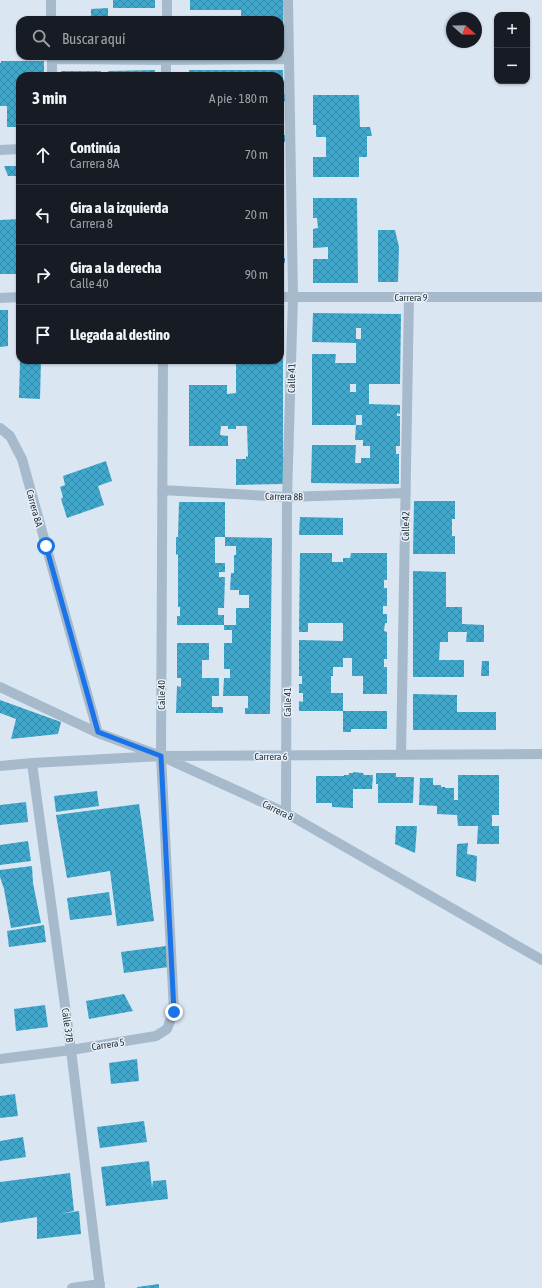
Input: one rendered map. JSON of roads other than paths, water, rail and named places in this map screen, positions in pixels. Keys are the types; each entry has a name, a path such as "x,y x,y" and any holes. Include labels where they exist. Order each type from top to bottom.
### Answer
{"street":[{"path":"51,0 51,16"},
{"path":"167,0 167,16"},
{"name":"Calle 41","path":"286,813 287,497 293,297 288,0"},
{"path":"284,59 288,59"},
{"path":"52,60 52,72"},
{"path":"166,60 166,72"},
{"path":"0,150 16,149"},
{"name":"Carrera 9","path":"284,297 542,297"},
{"name":"Calle 42","path":"402,755 409,297"},
{"path":"0,298 16,298"},
{"name":"Calle 40","path":"163,364 161,756 174,1012 167,1029"},
{"name":"Carrera 8A","path":"0,428 10,436 22,459 98,732"},
{"name":"Carrera 8B","path":"162,490 287,497 406,493"},
{"name":"Carrera 8","path":"0,687 98,732 161,756 286,813 542,960"},
{"name":"Carrera 6","path":"0,766 161,756 542,754"},
{"name":"Calle 37B","path":"32,763 71,1050 100,1286"},
{"name":"Carrera 5","path":"0,1059 71,1050 156,1036 167,1029"},
{"path":"72,1288 100,1286"}]}
